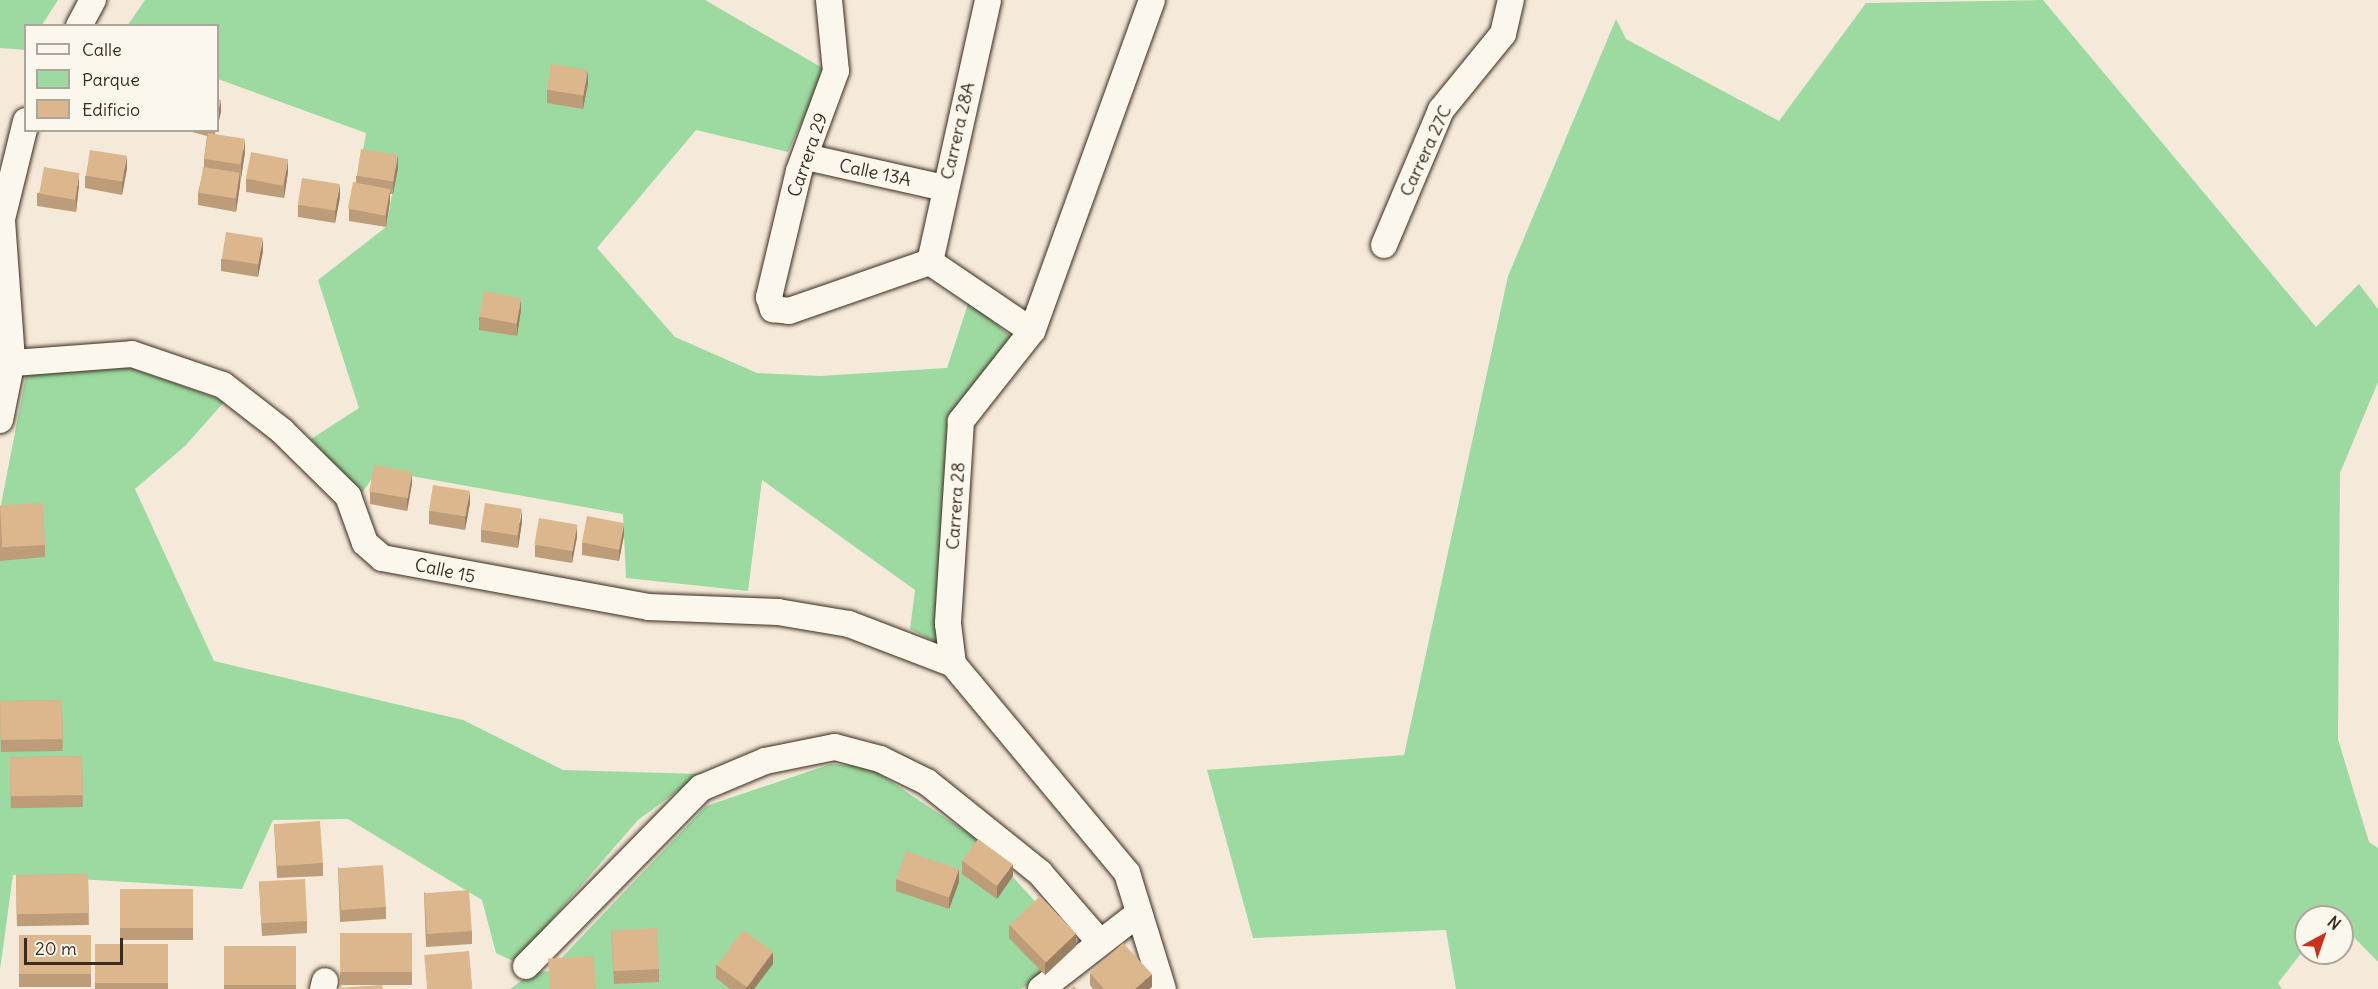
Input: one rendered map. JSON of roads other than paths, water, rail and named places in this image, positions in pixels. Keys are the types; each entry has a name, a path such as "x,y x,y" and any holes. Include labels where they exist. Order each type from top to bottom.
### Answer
{"street":[{"path":"80,24 93,0"},
{"name":"Carrera 29","path":"829,0 836,71 806,157 769,297 773,309 789,311 930,262"},
{"name":"Carrera 28A","path":"930,262 988,0"},
{"name":"Carrera 28","path":"953,664 949,613 961,421 1032,331 1152,0"},
{"name":"Carrera 27C","path":"1384,245 1441,110 1503,34 1510,0"},
{"path":"0,420 6,362 2,219 24,129"},
{"name":"Calle 13A","path":"806,157 945,188"},
{"path":"930,262 1032,331"},
{"name":"Calle 15","path":"6,362 132,354 223,385 282,432 348,496 365,543 382,558 648,607 778,612 849,624 953,664"},
{"path":"953,664 1127,873 1163,989"},
{"path":"526,966 701,788 765,761 835,747 880,759 927,782 1040,873 1098,940"},
{"path":"1041,989 1098,940 1139,914"}]}
